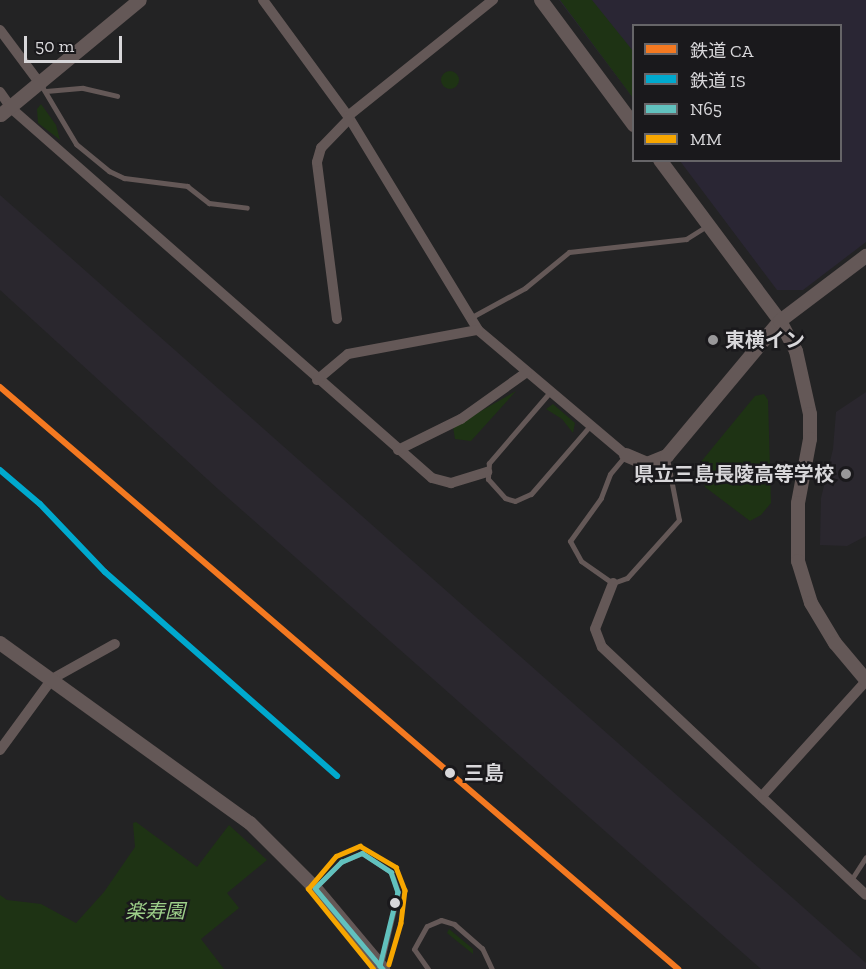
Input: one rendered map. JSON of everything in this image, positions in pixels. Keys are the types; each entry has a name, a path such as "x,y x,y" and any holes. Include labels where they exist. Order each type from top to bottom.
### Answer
{"street":[{"path":"7,112 44,88 140,0"},
{"path":"263,0 349,118 478,330 626,455 647,464 667,456 780,321 866,256"},
{"path":"337,319 317,162 321,148 349,118 492,0"},
{"path":"541,0 632,124"},
{"path":"0,30 44,88"},
{"path":"0,92 7,112 398,450 444,483 487,472"},
{"path":"662,162 780,321 806,380 810,439 798,503 798,561 811,603 835,643 866,681 762,795"},
{"path":"317,380 348,354 478,330"},
{"path":"398,450 461,419 527,372"},
{"path":"613,583 596,629 602,648 762,795 866,895"},
{"path":"0,643 249,823 315,888 382,968"},
{"path":"0,750 52,679 115,644"}],"lane":[{"path":"117,96 83,88 44,88 58,120 76,144 109,171 124,178 187,186 209,203 247,208"},
{"path":"470,318 525,288 569,252 686,239 709,225"},
{"path":"550,392 495,452 487,472 493,486 505,498 524,499 590,426"},
{"path":"626,455 610,474 601,498 573,532 570,541 581,561 613,583 627,578 679,520 667,456"},
{"path":"315,888 341,862 362,853 391,872 398,892 394,921 382,968"},
{"path":"851,880 866,857"},
{"path":"428,969 418,959 415,943 427,926 441,920 454,924 482,948 492,969"}],"shaded area":[{"path":"559,0 866,0 866,242 803,290 777,290 681,162 842,162 842,24 632,24 632,97"},
{"path":"0,195 866,963 866,969 761,969 218,489 0,290"},
{"name":"県立三島長陵高等学校","path":"866,392 866,536 847,546 820,545 821,498 833,449 836,412"}],"green space":[{"path":"560,0 592,0 632,50 632,97"},
{"path":"446,71 454,71 459,76 457,87 446,89 441,84 441,76"},
{"path":"41,104 56,125 60,140 38,123 37,109"},
{"path":"516,391 471,441 455,439 453,427"},
{"path":"764,394 768,400 771,503 761,515 750,521 705,487 700,463 755,396"},
{"path":"553,404 575,423 573,433 562,419 546,409"},
{"name":"楽寿園","path":"136,822 197,867 229,825 267,860 227,893 239,908 201,939 224,969 0,969 0,895 7,900 41,904 76,923 104,892 135,847 133,823"},
{"path":"449,929 473,949 473,954 447,933"}],"rail line":[{"name":"CA","path":"0,387 678,969"},
{"name":"IS","path":"0,470 40,504 105,572 337,776"}],"transit line":[{"name":"MM","path":"373,969 308,889 336,856 360,846 396,867 405,890 401,923 389,964"},
{"name":"N65","path":"315,888 341,862 362,853 391,872 398,892 380,966"},
{"name":"N65","path":"315,888 383,969"}],"place":[{"name":"東横イン","path":"713,340"},
{"name":"県立三島長陵高等学校","path":"846,474"},
{"name":"三島","path":"450,773"}]}
